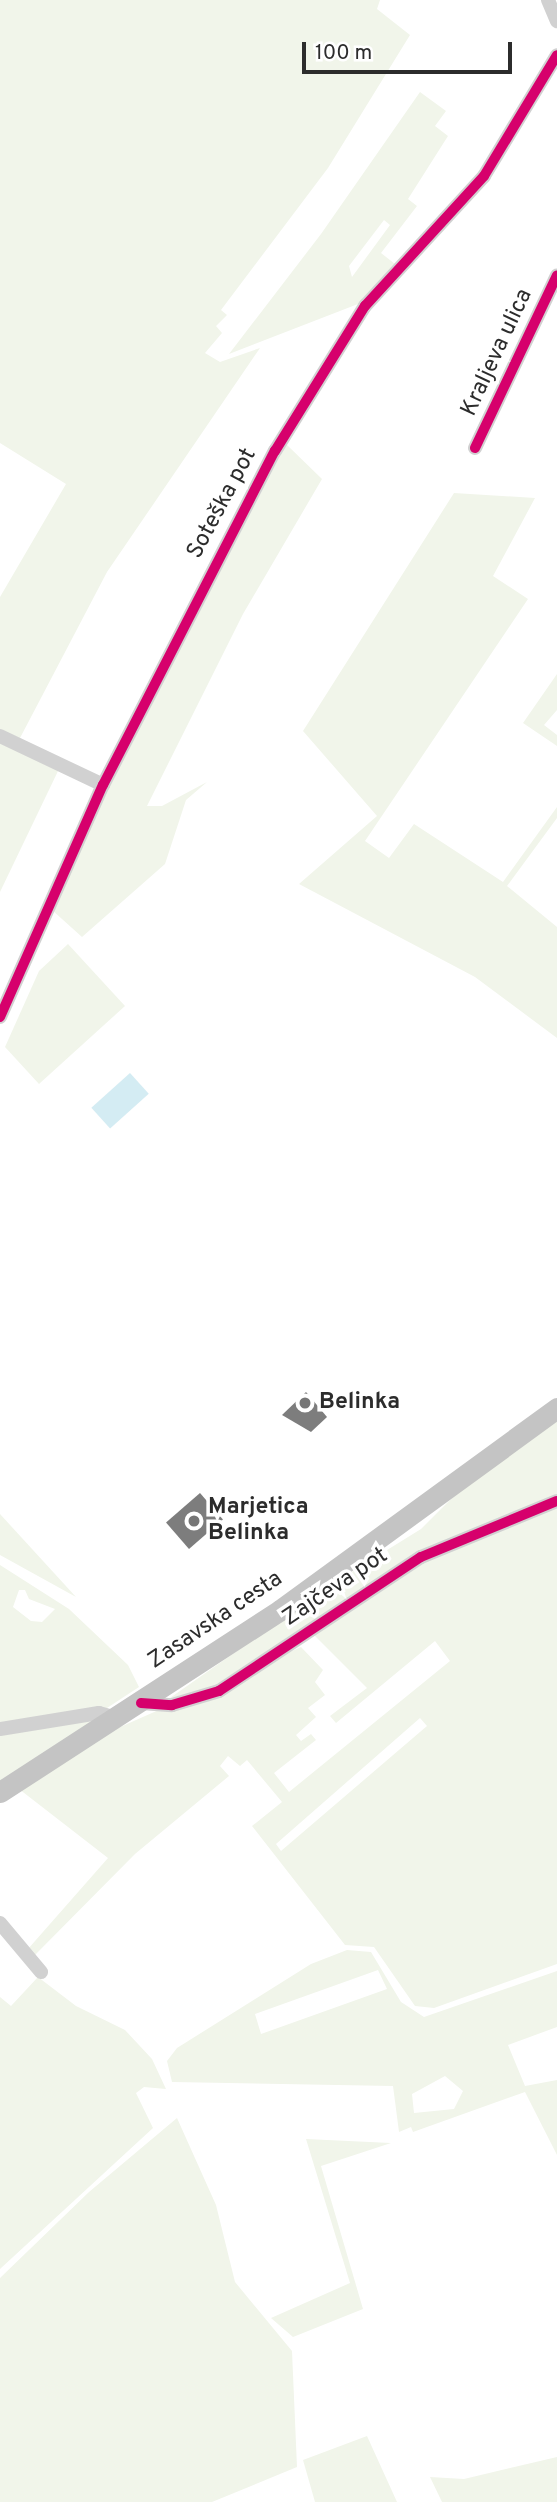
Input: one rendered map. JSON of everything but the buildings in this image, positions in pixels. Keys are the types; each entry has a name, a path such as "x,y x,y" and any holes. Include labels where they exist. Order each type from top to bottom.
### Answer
{"main road":[{"name":"Zasavska cesta","path":"0,1792 141,1703 334,1572 557,1408"}],"street":[{"path":"548,0 557,21"},
{"name":"Soteška pot","path":"0,1017 103,785 216,560 303,406 365,306 484,176 557,55"},
{"name":"Kraljeva ulica","path":"475,448 557,275"},
{"path":"0,736 103,785"},
{"name":"Zajčeva pot","path":"141,1703 172,1705 219,1691 421,1557 557,1501"},
{"path":"0,1729 99,1713 116,1718"},
{"path":"0,1923 41,1972"}],"shaded area":[{"path":"0,0 380,0 377,9 410,35 328,168 221,310 227,315 216,326 222,333 205,353 220,362 260,348 107,572 20,738 0,730 0,597 66,484 0,443"},
{"path":"420,92 446,111 435,126 448,136 408,199 417,206 381,253 395,264 358,304 229,354 321,234","holes":["384,220 390,225 352,277 349,266"]},
{"path":"286,444 322,479 243,614 147,806 162,806 207,782 186,800 165,864 82,937 52,910 97,811"},
{"path":"454,493 535,498 493,576 528,599 365,841 389,858 414,824 503,882 557,807 557,818 507,886 557,927 557,1038 475,977 299,884 377,816 303,731"},
{"path":"557,674 557,710 544,725 557,735 557,746 523,723"},
{"path":"0,740 59,769 0,892"},
{"path":"68,944 125,1006 39,1084 5,1047 39,971"},
{"path":"557,1416 557,1497 453,1537 222,1685 170,1698 329,1586 421,1529 460,1490"},
{"path":"557,1506 557,1964 434,2008 415,2006 374,1947 345,1945 252,1826 282,1802 247,1760 240,1766 228,1756 220,1766 229,1776 135,1854 34,1956 28,1949 108,1858 19,1789 118,1728 301,1647 323,1670 315,1682 325,1695 308,1708 316,1717 296,1735 301,1741 311,1734 316,1740 274,1773 289,1792 450,1661 435,1641 336,1723 330,1716 367,1688 314,1635 417,1564","holes":["420,1718 427,1726 281,1851 276,1844"]},
{"path":"0,1514 76,1597 0,1555"},
{"path":"0,1565 69,1609 128,1665 139,1687 107,1708 0,1725","holes":["19,1590 25,1590 29,1599 55,1609 42,1622 31,1621 13,1607"]},
{"path":"92,1721 0,1784 0,1733"},
{"path":"347,1950 371,1952 401,2002 424,2017 557,1971 557,2027 508,2045 525,2086 557,2080 557,2155 525,2092 413,2132 411,2127 399,2132 393,2086 172,2082 167,2061 177,2048 311,1964","holes":["378,1970 387,1989 261,2034 255,2014","445,2076 463,2091 454,2109 414,2113 412,2094"]},
{"path":"38,1977 76,2006 125,2030 152,2059 166,2089 144,2087 136,2093 153,2128 0,2269 0,1997 11,2006"},
{"path":"177,2118 216,2205 235,2282 292,2351 297,2467 212,2502 0,2502 0,2278 89,2192"},
{"path":"306,2139 391,2143 321,2166 363,2309 293,2337 271,2318 350,2283"},
{"path":"367,2436 397,2502 315,2502 303,2460"},
{"path":"557,2457 557,2502 442,2502 430,2477 464,2479"}],"water":[{"path":"130,1073 149,1094 110,1129 91,1108"}],"cycle path":[{"path":"0,1017 103,785 275,451 365,306 484,176 557,55"},
{"path":"475,448 557,275"},
{"path":"141,1703 172,1705 219,1691 421,1557 557,1501"}],"place":[{"name":"Belinka","path":"305,1403"},
{"name":"Marjetica Belinka","path":"194,1521"}]}
